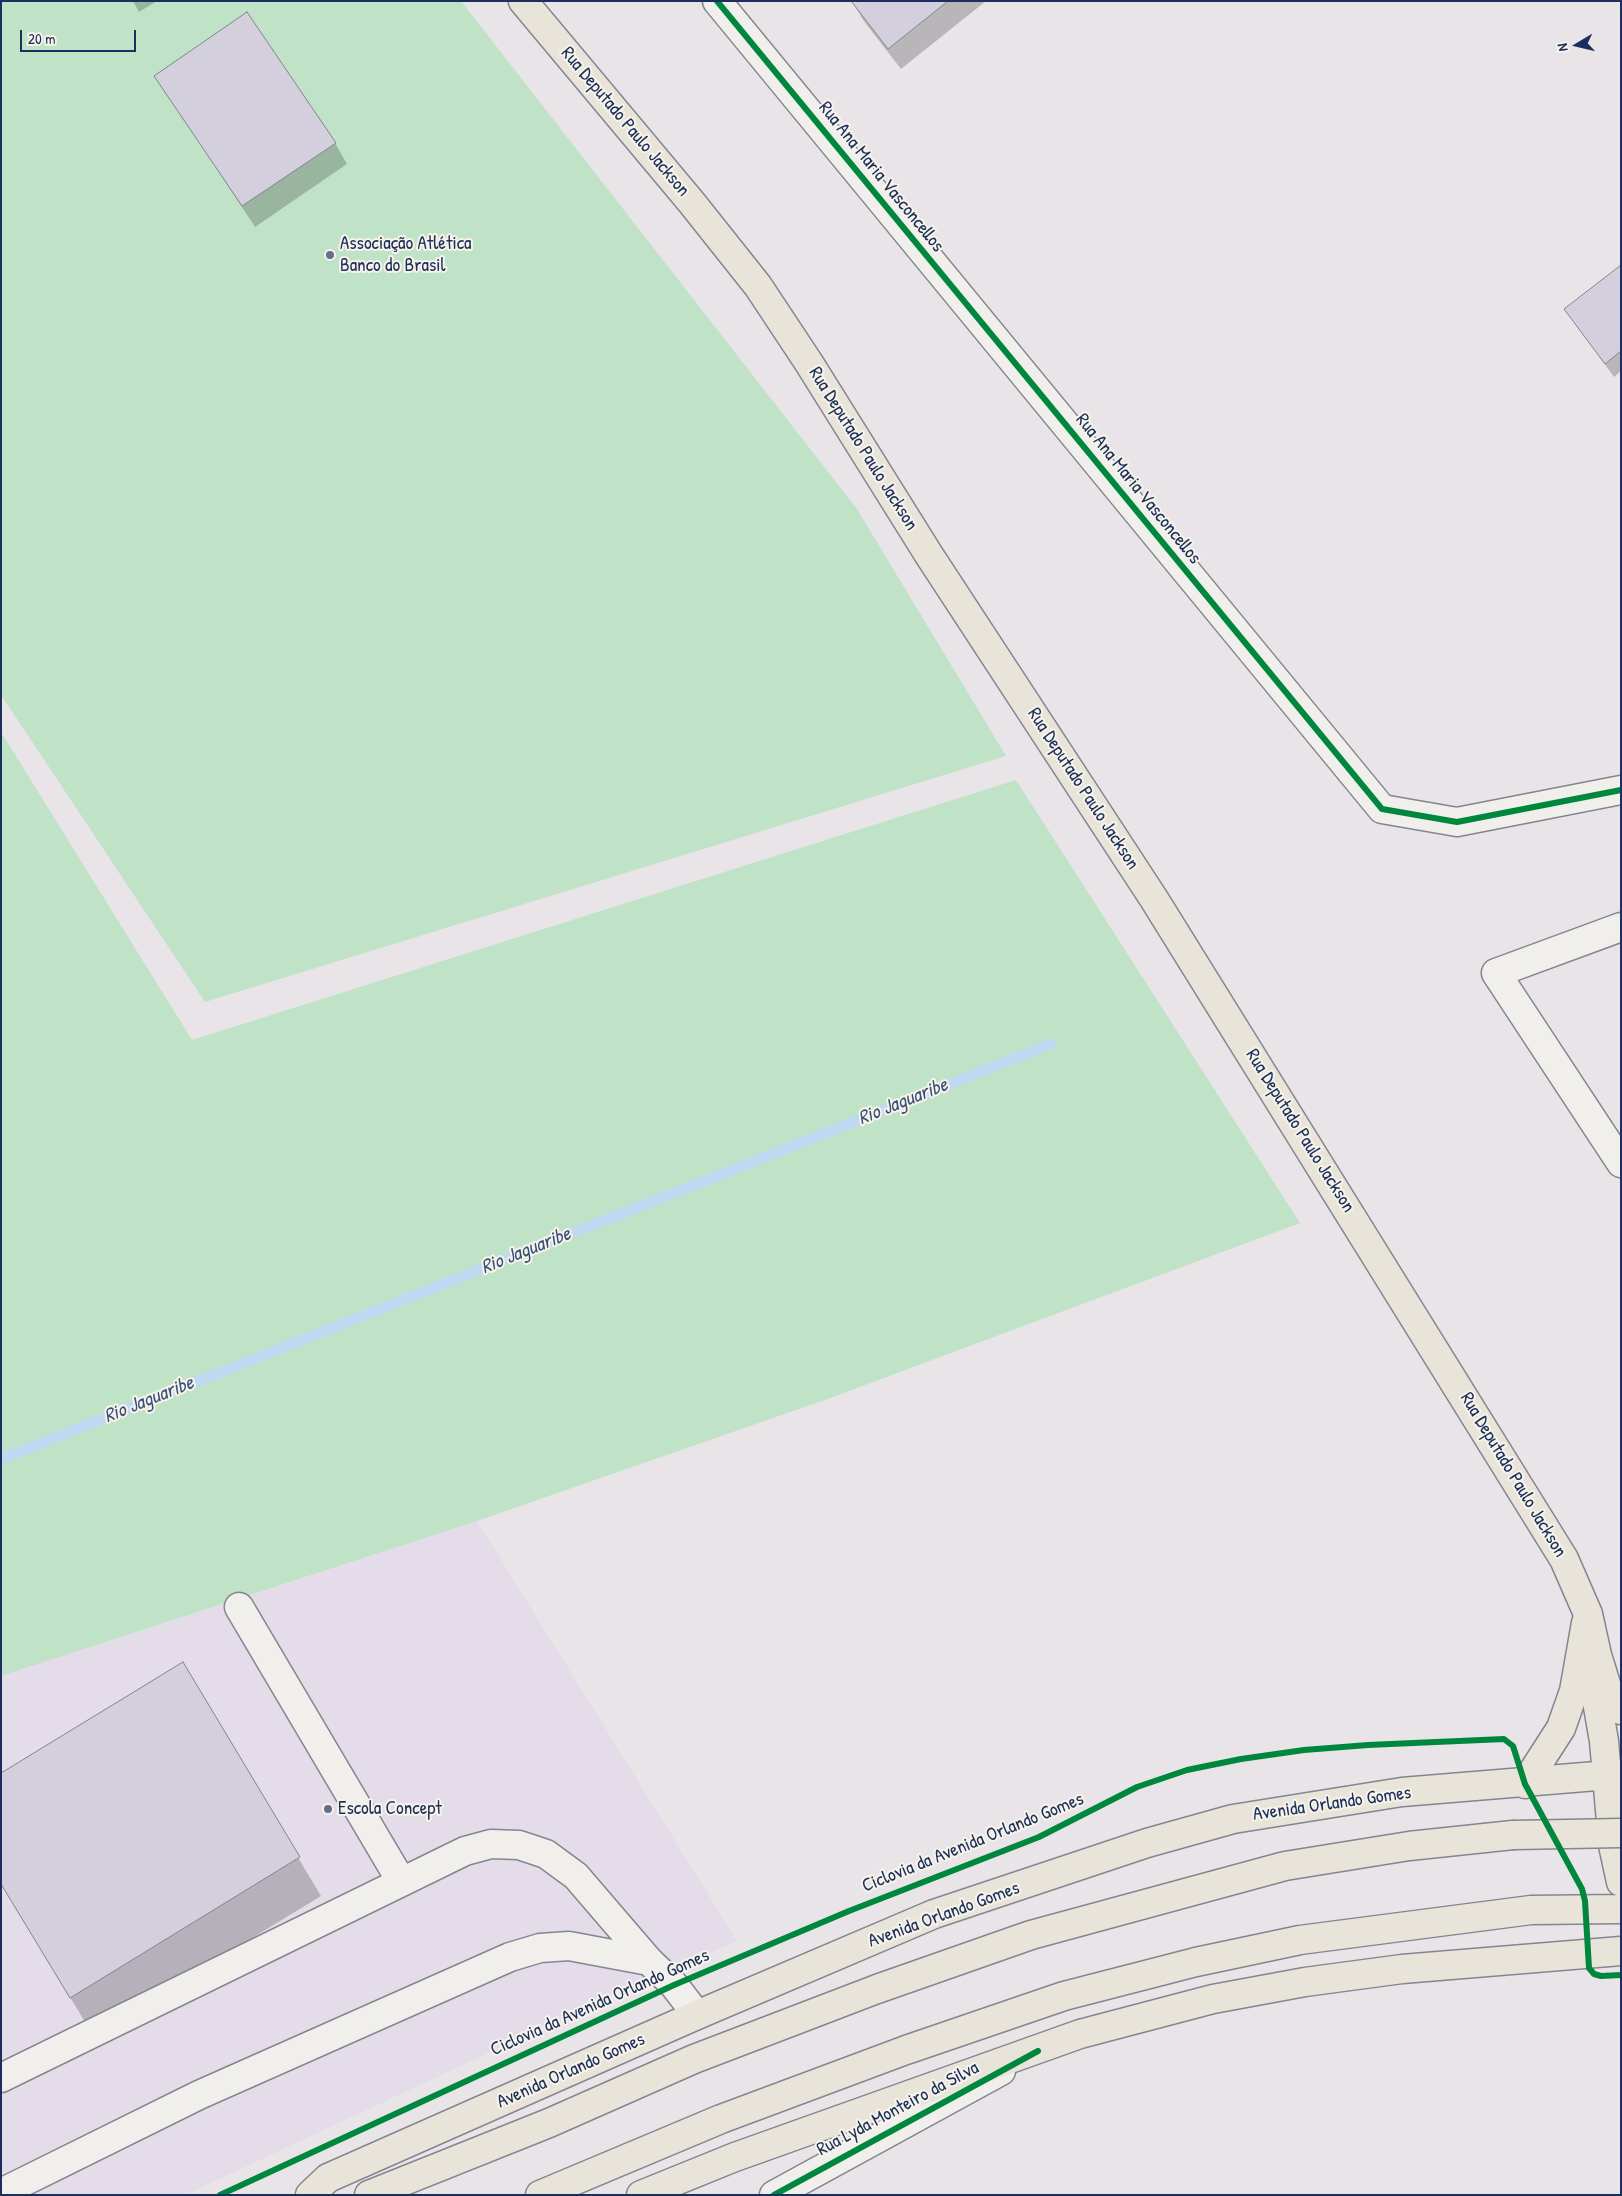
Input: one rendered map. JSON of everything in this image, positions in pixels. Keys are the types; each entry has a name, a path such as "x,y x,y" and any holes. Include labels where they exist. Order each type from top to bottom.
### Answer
{"main road":[{"name":"Rua Deputado Paulo Jackson","path":"523,1 692,203 758,286 809,363 929,555 1154,899 1546,1527 1564,1559 1588,1614 1597,1655 1610,1697 1621,1710"},
{"name":"Rua Deputado Paulo Jackson","path":"1588,1614 1592,1665 1614,1775 1613,1845 1621,1882"},
{"path":"1525,1784 1561,1728 1574,1692 1588,1614"},
{"name":"Avenida Orlando Gomes","path":"310,2195 328,2178 697,2015 934,1914 1166,1838 1233,1819 1393,1794 1614,1775"},
{"name":"Avenida Orlando Gomes","path":"369,2195 549,2123 694,2059 877,1989 1031,1935 1285,1866 1409,1846 1513,1835 1621,1833"},
{"path":"540,2195 721,2119 906,2050 1064,1996 1196,1962 1300,1940 1531,1910 1621,1909"},
{"path":"641,2195 735,2157 1038,2051 1080,2034 1204,2001 1305,1982 1402,1969 1621,1951"}],"street":[{"name":"Rua Ana Maria Vasconcellos","path":"717,1 1382,809 1457,822 1621,790"},
{"path":"1621,927 1496,973 1621,1163"},
{"path":"239,1607 402,1881"},
{"path":"1,2078 402,1881 465,1851 491,1844 519,1845 546,1854 576,1876 649,1961 674,1985 697,2015"},
{"path":"1,2194 199,2095 510,1957 540,1948 569,1946 649,1961"},
{"name":"Rua Lyda Monteiro da Silva","path":"774,2195 1038,2051"}],"shaded area":[{"name":"Escola Concept","path":"477,1521 737,1941 610,1996 185,2195 1,2195 1,1676"}],"green space":[{"name":"Associação Atlética Banco do Brasil","path":"1,1 461,1 857,509 1006,756 205,1002 1,695"},
{"path":"1,732 192,1040 1016,780 1300,1223 822,1401 477,1521 1,1676"}],"building":[{"path":"851,1 948,1 888,49"},
{"path":"247,12 336,143 242,206 154,76"},
{"path":"1621,265 1621,351 1605,364 1564,309"},
{"path":"183,1662 300,1857 70,1998 1,1884 1,1773"}],"waterway":[{"name":"Rio Jaguaribe","path":"1,1459 1051,1044"}],"cycle path":[{"path":"717,1 1382,809 1457,822 1621,790"},
{"name":"Ciclovia da Avenida Orlando Gomes","path":"220,2195 674,1985 849,1911 1039,1837 1137,1787 1187,1770 1241,1759 1304,1750 1368,1745 1504,1739 1513,1746 1525,1784 1582,1889 1585,1901 1589,1968 1594,1974 1601,1976 1621,1975"},
{"path":"774,2195 1038,2051"}],"place":[{"name":"Associação Atlética Banco do Brasil","path":"330,255"},
{"name":"Escola Concept","path":"328,1809"}]}
